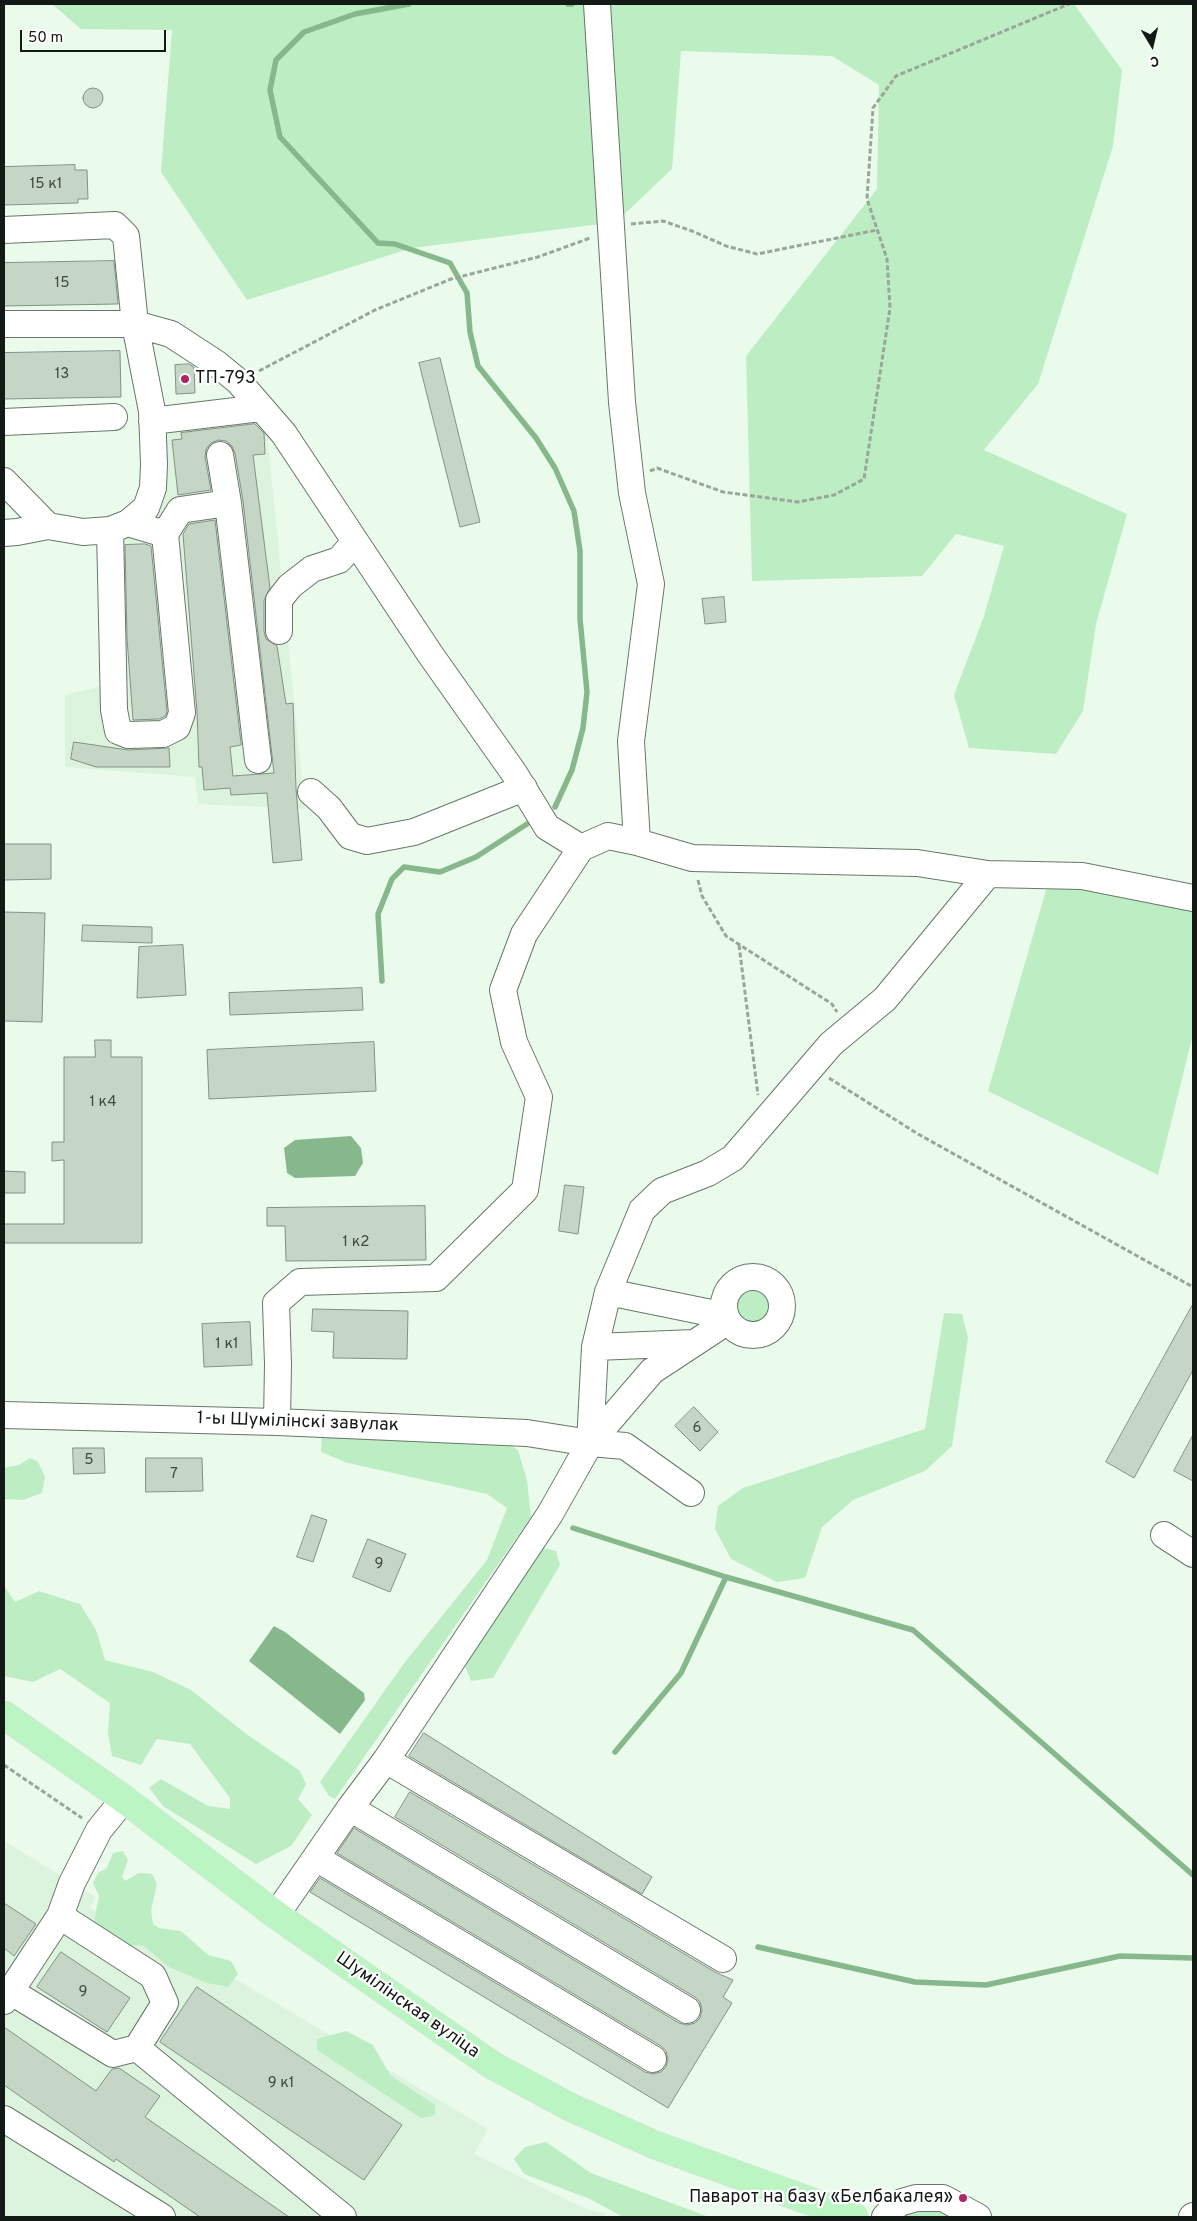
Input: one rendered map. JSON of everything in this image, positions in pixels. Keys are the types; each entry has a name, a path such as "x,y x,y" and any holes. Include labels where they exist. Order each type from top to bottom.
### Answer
{"main road":[{"name":"Шумілінская вуліца","path":"4,1715 124,1799 276,1916 492,2066 570,2107 655,2145 854,2217"}],"street":[{"path":"597,4 622,402 632,493 651,584 631,741 637,842"},
{"path":"4,230 116,225 126,236 135,324 152,420 154,464 153,488 146,508 119,527"},
{"path":"4,324 135,324 172,334 217,364 239,382 284,434 355,542 524,788 547,826 581,848"},
{"path":"152,420 262,408"},
{"path":"4,422 114,417"},
{"path":"220,455 228,503 258,760"},
{"path":"4,481 48,526"},
{"path":"119,527 114,710 118,731 128,734 163,734 177,727 182,713 165,534 180,510 228,503"},
{"path":"4,532 17,532 48,526 83,532 119,527 165,534"},
{"path":"278,632 279,600 290,586 312,569 339,560 355,542"},
{"path":"310,792 329,808 350,836 367,841 414,832 524,788"},
{"path":"277,1422 276,1303 300,1282 436,1278 525,1190 539,1097 514,1042 503,990 524,934 581,848 608,836 637,842 692,858 917,864 988,874 1082,876 1193,898"},
{"path":"590,1444 595,1347 608,1292 642,1210 662,1191 708,1174 733,1158 831,1044 885,999 988,874"},
{"path":"276,1916 350,1808 386,1760 550,1514 590,1444 652,1371 727,1318 608,1292"},
{"path":"595,1347 695,1342"},
{"name":"1-ы Шумілінскі завулак","path":"4,1415 277,1422 527,1433 590,1444 625,1446 691,1493"},
{"path":"1164,1535 1193,1554"},
{"path":"386,1760 723,1959"},
{"path":"60,1916 153,1976 165,2003 137,2048 113,2054 9,1986 60,1916 72,1883 99,1830 124,1799"},
{"path":"350,1808 687,2010"},
{"path":"316,1858 653,2059"},
{"path":"137,2048 343,2217"},
{"path":"4,2119 162,2217"},
{"path":"885,2217 899,2202 916,2198 943,2198 978,2217"}],"path":[{"path":"632,493 642,474 657,468 723,492 798,502 834,495 864,479 890,308 887,260 867,199 873,108 896,76 1069,4"},
{"path":"239,382 375,310 451,279 538,257 633,224 663,221 692,230 726,246 757,254 877,230"},
{"path":"692,858 702,896 726,936 832,1004 847,1031"},
{"path":"738,944 762,1125"},
{"path":"812,1067 918,1134 1193,1287"},
{"path":"4,1765 99,1830"}],"shaded area":[{"path":"52,4 1074,4 1122,70 1113,146 1038,384 984,450 1127,514 1096,624 1083,711 1056,754 969,748 954,695 984,616 1004,546 956,534 922,576 752,581 746,356 877,189 879,85 832,56 681,51 672,169 616,222 412,248 247,300 161,172 172,30 81,29"},
{"path":"265,413 305,809 198,804 195,777 65,767 65,695 102,686 98,552 160,506 161,422"},
{"path":"1049,880 1193,910 1193,1034 1158,1175 988,1091"},
{"path":"351,1136 361,1148 363,1163 355,1176 295,1178 287,1173 284,1148 295,1140"},
{"path":"758,1286 765,1289 771,1295 774,1306 773,1314 765,1323 758,1326 750,1326 743,1323 735,1314 734,1302 737,1295 746,1287"},
{"path":"944,1313 962,1314 968,1338 952,1446 925,1471 853,1500 822,1527 805,1578 777,1582 731,1559 715,1529 718,1506 743,1488 925,1429"},
{"path":"322,1429 497,1437 518,1450 527,1480 531,1517 335,1799 329,1796 320,1782 405,1662 487,1560 507,1508 487,1494 348,1463 321,1452"},
{"path":"30,1458 38,1462 45,1477 42,1493 23,1500 4,1499 4,1468 19,1465"},
{"path":"539,1547 556,1551 560,1565 493,1678 471,1681 463,1660"},
{"path":"4,1586 15,1602 39,1591 80,1604 96,1630 105,1660 153,1672 191,1690 245,1733 300,1771 306,1784 298,1799 312,1815 291,1846 256,1864 163,1806 149,1788 161,1779 208,1806 230,1809 230,1798 190,1744 157,1739 141,1765 112,1756 108,1733 110,1703 60,1669 33,1682 4,1676"},
{"path":"274,1626 285,1632 364,1693 365,1700 340,1734 249,1661"},
{"path":"4,1841 96,1897 90,1908 239,1981 488,2129 474,2154 584,2208 606,2214 603,2217 4,2217"},
{"path":"123,1851 128,1860 122,1877 125,1881 139,1873 152,1874 157,1884 151,1911 153,1924 159,1928 181,1931 208,1955 231,1961 238,1974 228,1987 207,1983 169,1967 144,1946 119,1944 98,1931 94,1921 99,1896 93,1883 98,1873 107,1868 113,1853"},
{"path":"346,2031 373,2045 390,2075 435,2105 435,2115 421,2118 317,2050 317,2039"},
{"path":"546,2142 591,2173 709,2217 623,2217 590,2199 524,2174 514,2159 525,2147"},
{"path":"928,2207 964,2217 901,2217 911,2210"}],"building":[{"path":"93,88 100,91 103,98 100,105 93,108 86,105 83,98 86,91"},
{"path":"75,165 75,170 87,170 88,199 78,199 78,203 4,205 4,167"},
{"path":"114,261 118,304 4,306 4,263"},
{"path":"120,351 121,397 4,399 4,353"},
{"path":"440,358 480,522 460,527 419,363"},
{"name":"ТП-793","path":"189,364 194,367 195,393 176,394 175,365"},
{"path":"255,424 264,433 265,454 253,455 270,588 264,600 264,631 266,639 277,646 286,704 293,703 296,789 302,860 273,863 267,793 231,795 230,788 204,790 202,767 199,767 197,712 183,534 189,524 215,520 241,743 241,745 230,747 233,776 274,773 243,501 235,453 232,446 226,441 218,440 211,443 206,449 205,457 211,490 178,495 172,440 182,439 181,433"},
{"path":"145,544 151,546 167,712 165,716 159,719 133,720 127,638 125,545"},
{"path":"724,597 726,622 705,624 702,599"},
{"path":"74,742 128,750 169,748 170,767 96,767 71,759"},
{"path":"4,844 51,844 51,879 4,880"},
{"path":"4,912 45,913 42,1022 4,1021"},
{"path":"83,925 152,927 152,943 82,941"},
{"path":"183,945 186,995 137,998 139,947"},
{"path":"362,988 363,1010 230,1015 229,993"},
{"path":"95,1040 111,1040 111,1057 142,1057 142,1243 4,1243 4,1224 64,1224 64,1160 52,1161 52,1142 64,1142 64,1057 95,1057"},
{"path":"374,1042 376,1091 209,1099 207,1050"},
{"path":"4,1171 25,1172 25,1193 4,1193"},
{"path":"565,1185 584,1187 578,1234 559,1231"},
{"path":"425,1206 426,1260 286,1261 285,1226 267,1226 267,1208"},
{"path":"1193,1304 1193,1370 1134,1478 1106,1462"},
{"path":"313,1309 408,1311 407,1359 333,1358 334,1332 312,1331"},
{"path":"250,1322 252,1365 204,1367 202,1324"},
{"path":"694,1407 718,1432 700,1451 675,1426"},
{"path":"1193,1435 1193,1481 1174,1471"},
{"path":"73,1448 104,1448 105,1473 74,1474"},
{"path":"146,1458 202,1458 203,1491 146,1492"},
{"path":"312,1515 327,1520 313,1562 297,1557"},
{"path":"368,1539 406,1554 390,1592 353,1577"},
{"path":"424,1733 652,1877 642,1894 409,1756"},
{"path":"410,1792 715,1972 733,1980 723,1997 732,2003 668,2108 310,1892 320,1878 645,2072 653,2074 661,2072 666,2067 668,2059 666,2051 661,2046 337,1853 354,1828 679,2023 687,2025 695,2023 700,2018 702,2010 700,2002 695,1997 395,1817"},
{"path":"4,1903 36,1924 14,1956 4,1948"},
{"path":"61,1952 130,1998 107,2032 37,1987"},
{"path":"197,1987 402,2125 364,2180 160,2042"},
{"path":"4,2027 96,2091 112,2069 119,2068 160,2096 145,2117 289,2217 200,2217 116,2159 114,2162 4,2085"}],"waterway":[{"path":"409,4 355,14 304,32 276,60 270,90 280,137 378,243 395,244 450,263 467,293 470,332 478,366 536,438 555,468 574,511 580,551 580,619 587,692 583,728 572,770 555,807"},
{"path":"382,981 378,914 392,879 404,867 440,872 476,857 527,824"},
{"path":"573,1528 726,1577 913,1630 1193,1875"},
{"path":"615,1752 681,1673 726,1577"},
{"path":"758,1947 915,1982 986,1985 1120,1956 1193,1958"}],"place":[{"name":"ТП-793","path":"185,379"},
{"name":"Паварот на базу «Белбакалея»","path":"963,2198"}]}
